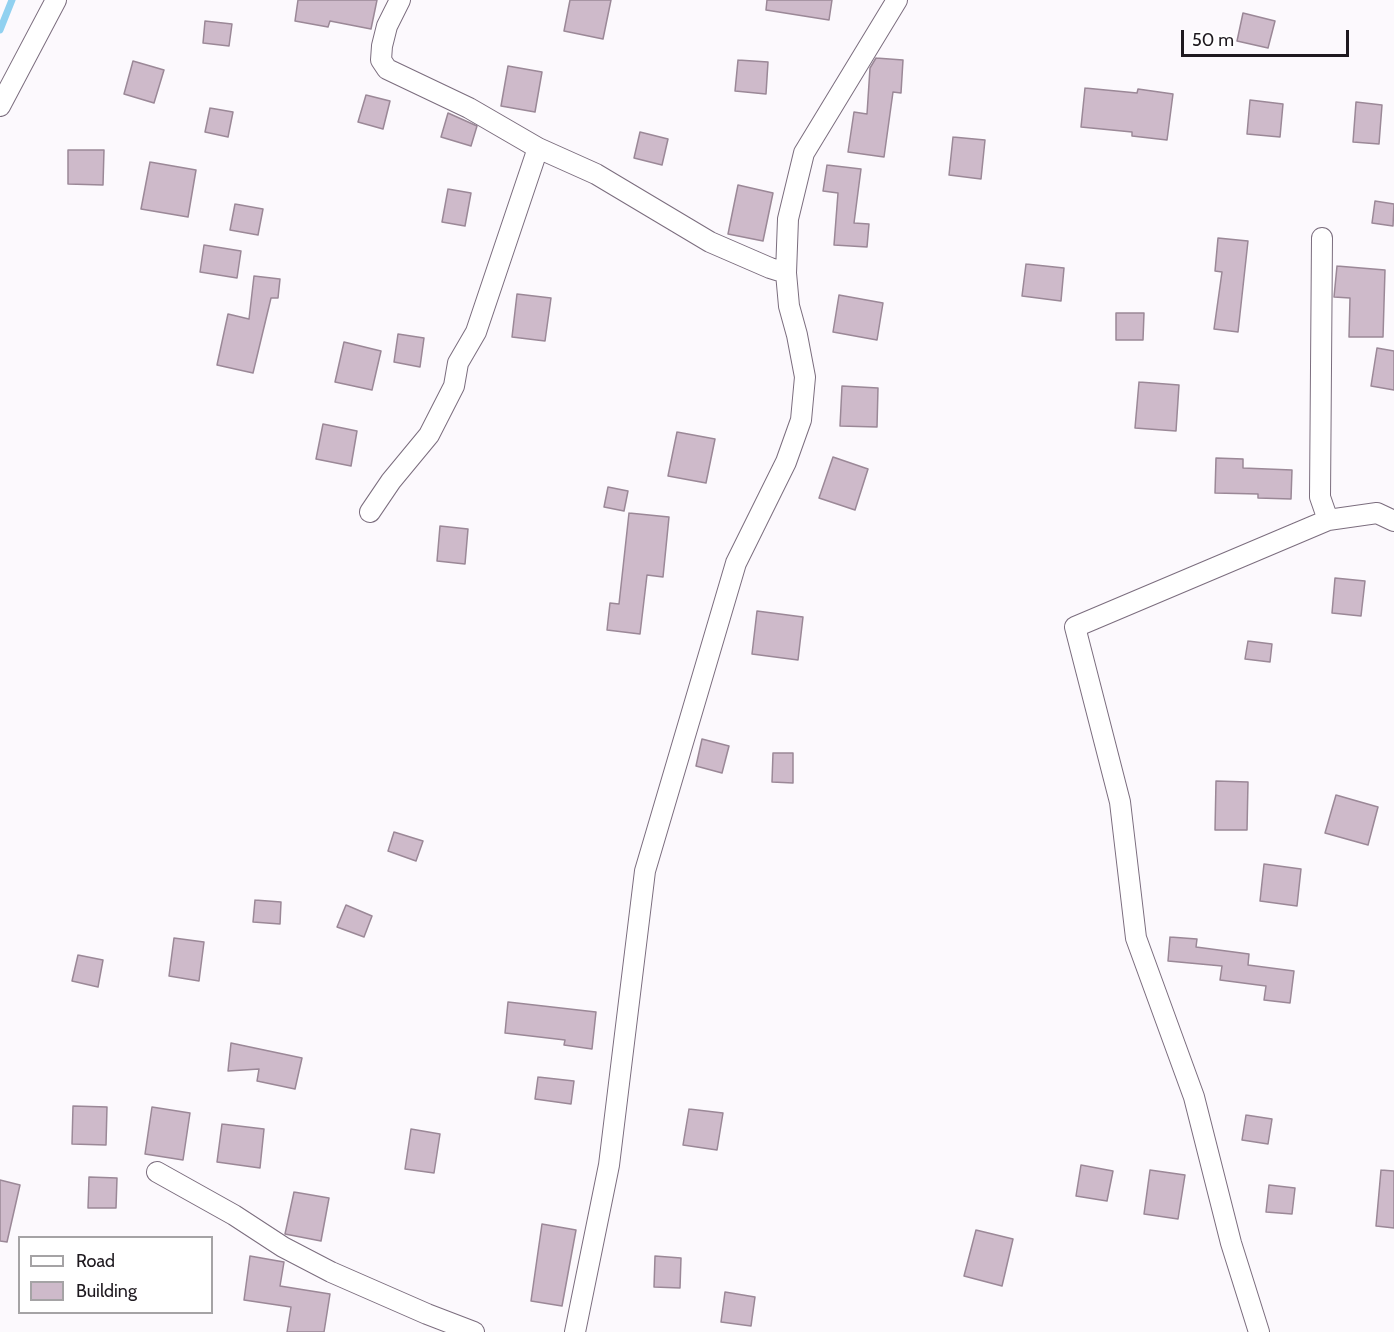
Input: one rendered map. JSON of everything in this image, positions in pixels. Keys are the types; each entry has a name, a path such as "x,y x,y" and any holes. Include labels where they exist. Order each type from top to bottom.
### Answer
{"street":[{"path":"0,106 56,0"},
{"path":"400,0 387,26 382,46 381,60 387,69 470,108 538,148 596,174 710,242 786,273"},
{"path":"575,1332 609,1166 645,871 736,563 786,462 801,420 805,376 789,306 786,273 788,219 804,153 897,0"},
{"path":"370,513 391,481 429,435 454,386 458,363 476,332 538,148"},
{"path":"1322,238 1320,497 1328,520"},
{"path":"1259,1332 1231,1243 1194,1097 1136,938 1120,802 1075,627 1328,520 1377,513 1394,521"},
{"path":"157,1172 321,1267 444,1327 474,1332"}],"building":[{"path":"298,0 377,0 371,29 330,21 328,27 295,21"},
{"path":"570,0 611,0 603,39 564,31"},
{"path":"767,0 832,0 829,20 766,10"},
{"path":"1243,13 1275,21 1268,48 1237,41"},
{"path":"205,21 232,24 229,46 203,43"},
{"path":"876,58 903,60 901,93 893,92 884,157 848,152 854,112 867,114 870,68"},
{"path":"738,60 768,62 766,94 735,91"},
{"path":"133,61 164,70 154,103 124,94"},
{"path":"508,66 542,72 535,112 501,106"},
{"path":"1085,88 1137,93 1138,89 1173,94 1167,140 1132,136 1132,132 1081,127"},
{"path":"366,95 390,101 383,129 358,122"},
{"path":"1250,100 1283,104 1280,137 1247,134"},
{"path":"1356,102 1382,105 1379,144 1353,142"},
{"path":"210,108 233,112 228,137 205,132"},
{"path":"448,113 477,126 471,146 441,137"},
{"path":"640,132 668,139 662,165 634,158"},
{"path":"953,137 985,140 981,179 949,175"},
{"path":"68,150 104,150 103,185 68,184"},
{"path":"150,162 196,170 188,217 141,209"},
{"path":"827,165 861,169 854,223 869,224 867,247 834,245 838,193 823,191"},
{"path":"738,185 773,193 763,241 728,234"},
{"path":"448,189 471,193 465,226 442,222"},
{"path":"1375,201 1394,204 1393,226 1372,223"},
{"path":"235,204 263,209 258,235 230,230"},
{"path":"1218,238 1248,241 1238,332 1214,329 1222,272 1215,271"},
{"path":"204,245 241,251 237,278 200,272"},
{"path":"1026,264 1064,268 1061,301 1022,296"},
{"path":"1337,266 1385,270 1383,337 1349,337 1350,298 1334,297"},
{"path":"254,276 280,279 278,298 271,298 253,373 217,365 228,314 249,319"},
{"path":"517,294 551,298 545,341 512,337"},
{"path":"839,295 883,303 877,340 833,332"},
{"path":"1116,313 1144,313 1143,340 1116,340"},
{"path":"398,334 424,338 420,367 394,362"},
{"path":"344,342 381,351 372,390 335,382"},
{"path":"1377,348 1394,351 1394,390 1371,386"},
{"path":"1139,382 1179,385 1176,431 1135,428"},
{"path":"842,386 878,388 877,427 840,426"},
{"path":"323,424 357,431 351,466 316,459"},
{"path":"677,432 715,439 706,483 668,476"},
{"path":"833,457 868,469 855,510 819,498"},
{"path":"1216,458 1243,459 1243,468 1292,470 1291,499 1258,498 1258,494 1215,493"},
{"path":"608,487 628,491 624,511 604,507"},
{"path":"629,513 669,517 663,577 647,575 640,634 607,630 610,603 619,604"},
{"path":"440,526 468,529 465,564 437,561"},
{"path":"1335,578 1365,581 1361,616 1332,613"},
{"path":"757,611 803,617 798,660 752,654"},
{"path":"1248,641 1272,644 1270,662 1245,659"},
{"path":"702,739 729,746 722,773 696,766"},
{"path":"773,753 793,753 793,783 772,782"},
{"path":"1216,781 1248,782 1247,830 1215,830"},
{"path":"1336,795 1378,807 1368,845 1325,833"},
{"path":"394,832 423,841 416,861 388,851"},
{"path":"1264,864 1301,869 1297,906 1260,901"},
{"path":"255,900 281,902 280,924 253,922"},
{"path":"346,905 372,916 364,937 337,927"},
{"path":"1170,937 1197,939 1196,947 1249,954 1248,965 1294,971 1290,1003 1264,1000 1266,986 1220,980 1222,966 1168,961"},
{"path":"174,938 204,942 199,981 169,976"},
{"path":"78,955 103,960 98,987 72,981"},
{"path":"508,1002 596,1012 592,1049 564,1045 565,1040 505,1033"},
{"path":"231,1043 302,1058 295,1089 257,1081 259,1069 228,1071"},
{"path":"538,1077 574,1081 571,1104 535,1099"},
{"path":"73,1106 107,1107 106,1145 72,1144"},
{"path":"152,1107 190,1113 183,1160 145,1154"},
{"path":"689,1109 723,1113 717,1150 683,1145"},
{"path":"1246,1115 1272,1119 1268,1144 1242,1140"},
{"path":"222,1124 264,1129 260,1168 217,1162"},
{"path":"411,1129 440,1134 434,1173 405,1169"},
{"path":"1081,1165 1113,1171 1107,1201 1076,1196"},
{"path":"1150,1170 1185,1175 1178,1219 1144,1214"},
{"path":"1381,1170 1394,1171 1394,1228 1376,1226"},
{"path":"89,1177 117,1178 116,1208 88,1208"},
{"path":"0,1180 20,1185 7,1242 0,1241"},
{"path":"1269,1185 1295,1188 1292,1214 1266,1212"},
{"path":"294,1192 329,1198 321,1241 285,1234"},
{"path":"542,1224 576,1230 562,1306 531,1301"},
{"path":"976,1230 1013,1239 1002,1286 964,1276"},
{"path":"250,1256 284,1262 280,1286 330,1294 324,1332 287,1332 291,1307 244,1300"},
{"path":"655,1256 681,1258 680,1288 654,1287"},
{"path":"725,1292 755,1297 751,1326 721,1322"}],"waterway":[{"path":"0,30 12,0"}]}
